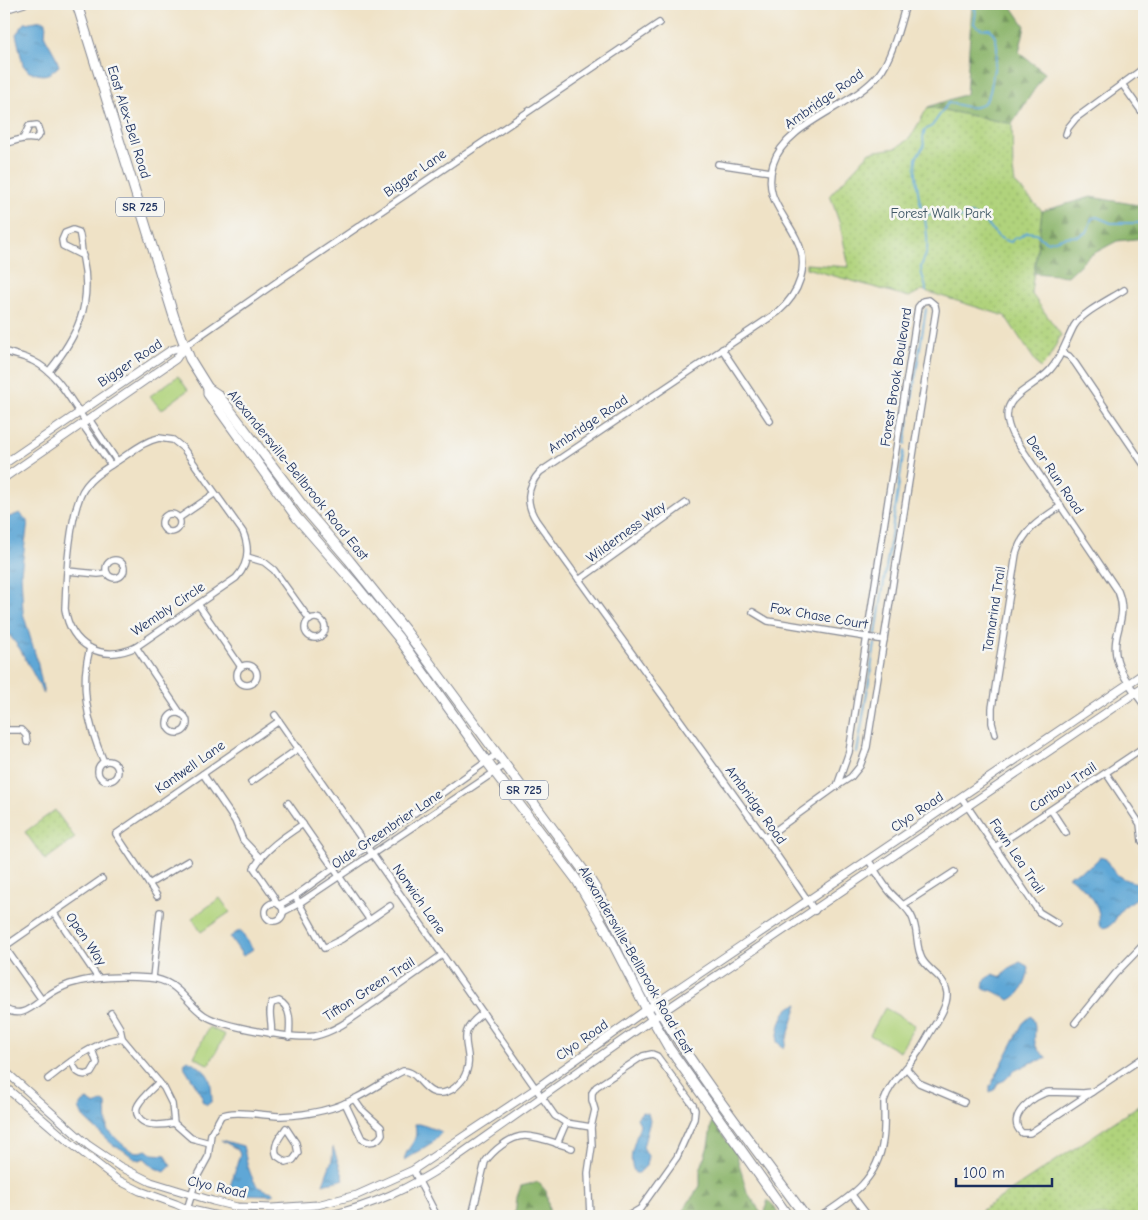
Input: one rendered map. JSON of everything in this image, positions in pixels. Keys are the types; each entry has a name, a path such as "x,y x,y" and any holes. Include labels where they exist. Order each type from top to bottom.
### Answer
{"main road":[{"name":"East Alex-Bell Road","path":"77,4 168,300 190,360 208,388"},
{"name":"Alexandersville-Bellbrook Road East","path":"208,388 217,394 227,406 288,488 349,560 402,634 487,762 576,879 605,928 652,1019 678,1061 788,1216"},
{"name":"Alexandersville-Bellbrook Road East","path":"208,388 208,394 275,489 318,542 402,634 497,754 594,885 661,1013 686,1052 805,1216"},
{"path":"318,542 327,536"},
{"path":"732,1137 742,1130"}],"street":[{"path":"4,10 24,4"},
{"name":"Ambridge Road","path":"815,911 765,838 532,514 528,502 532,482 540,472 784,306 795,292 799,283 802,264 799,245 776,207 770,185 771,172 778,154 788,140 865,88 878,75 887,61 906,4"},
{"name":"Bigger Lane","path":"186,346 281,279 659,23"},
{"path":"1066,134 1076,118 1144,68"},
{"path":"1122,84 1144,115"},
{"path":"4,144 23,138"},
{"path":"718,164 771,172"},
{"path":"49,371 71,342 82,317 86,290 83,243 78,232 72,230 65,233 62,240 63,246 83,256"},
{"name":"Deer Run Road","path":"1124,290 1082,318 1075,325 1062,353 1050,370 1011,401 1007,420 1012,434 1115,586 1122,600 1123,614 1116,641 1118,663 1144,706"},
{"name":"Forest Brook Boulevard","path":"765,838 854,775 864,759 936,310 935,305 929,300 923,301 918,307 849,752 837,786"},
{"name":"Bigger Road","path":"4,464 171,350 186,346"},
{"name":"Bigger Road","path":"4,478 176,359 186,346"},
{"path":"722,349 770,421"},
{"path":"4,351 26,358 49,371 117,461"},
{"path":"1062,353 1069,356 1075,363 1144,465"},
{"path":"86,422 110,466"},
{"path":"104,762 91,728 86,702 86,669 90,648 77,638 66,617 65,609 67,571 79,499 87,485 117,461 153,439 165,438 173,440 184,448 214,494 243,532 248,547 248,557 264,562 274,570 310,620"},
{"path":"179,518 214,494"},
{"name":"Wilderness Way","path":"579,580 686,503"},
{"name":"Tamarind Trail","path":"995,734 992,723 992,708 1016,554 1021,540 1028,529 1061,506"},
{"name":"Wembly Circle","path":"90,648 100,652 117,653 136,647 236,578 244,568 248,557"},
{"path":"67,571 108,573"},
{"path":"198,604 241,667"},
{"name":"Fox Chase Court","path":"753,612 768,621 884,640"},
{"path":"136,647 180,714"},
{"name":"Clyo Road","path":"4,1070 88,1145 119,1166 151,1182 237,1207 272,1208 317,1205 357,1196 413,1170 535,1089 647,1010 1144,673"},
{"name":"Clyo Road","path":"328,1216 378,1201 418,1182 476,1145 506,1121 652,1019 815,911 874,869 1144,687"},
{"name":"Norwich Lane","path":"275,715 541,1098 555,1116 566,1124"},
{"path":"4,717 4,730 21,730 26,735 27,742"},
{"name":"Kantwell Lane","path":"149,884 116,834 279,721"},
{"name":"Caribou Trail","path":"995,847 1144,747"},
{"path":"251,782 299,748"},
{"name":"Olde Greenbrier Lane","path":"497,754 295,896 277,904 270,904 266,908 265,914 268,919 273,921 279,920 283,912 298,904 505,765"},
{"path":"1106,773 1140,824 1142,840"},
{"path":"203,774 235,821 243,840 260,858"},
{"name":"Fawn Lea Trail","path":"961,797 1039,912 1057,923"},
{"path":"288,803 369,919"},
{"path":"1051,810 1066,833"},
{"path":"283,912 254,870 260,858 275,844 303,824"},
{"path":"156,896 149,884 188,861"},
{"path":"821,1216 852,1195 866,1181 876,1163 883,1141 884,1101 890,1087 919,1052 942,1011 947,993 940,977 922,959 914,921 903,905 883,883 869,861"},
{"path":"903,905 954,872"},
{"path":"42,1000 4,947 102,879"},
{"path":"295,896 324,948 342,939 390,906"},
{"path":"153,978 160,912"},
{"name":"Open Way","path":"54,913 98,978"},
{"path":"1075,1023 1115,974 1144,944"},
{"name":"Tifton Green Trail","path":"4,1008 13,1013 21,1013 71,984 98,978 153,978 162,980 177,988 200,1012 212,1019 289,1037 314,1036 336,1028 442,956"},
{"path":"271,1034 270,1006 276,1001 280,1001 288,1009 290,1018 289,1037"},
{"path":"110,1013 120,1028 122,1038 170,1097 174,1113 174,1123 191,1138 210,1143"},
{"path":"186,1213 196,1177 208,1157 214,1126 224,1114 284,1116 309,1113 354,1099 403,1071 413,1074 424,1086 435,1093 445,1093 456,1087 464,1076 468,1064 465,1034 473,1020 483,1013"},
{"path":"48,1079 72,1061 106,1042 122,1038"},
{"path":"72,1061 74,1068 81,1075 91,1074 97,1063 92,1050"},
{"path":"590,1216 588,1173 592,1146 591,1127 595,1110 592,1093 596,1087 643,1056 652,1054 657,1056 693,1105 695,1110 694,1119 677,1157 640,1209 628,1216"},
{"path":"1092,1092 1049,1092 1038,1095 1022,1109 1016,1123 1017,1128 1022,1133 1030,1133 1092,1092 1144,1057"},
{"path":"906,1068 919,1083 964,1102"},
{"path":"159,1082 138,1105 136,1112 140,1119 147,1124 174,1123"},
{"name":"Clyo Road","path":"4,1086 69,1142 118,1180 140,1191 176,1204 186,1213 218,1216"},
{"path":"345,1103 360,1137 369,1142 376,1141 382,1134 381,1127 361,1109 354,1099"},
{"path":"284,1116 286,1128 296,1142 298,1153 294,1160 286,1162 280,1160 275,1152 276,1143 286,1128"},
{"path":"557,1144 566,1124 591,1127"},
{"path":"471,1215 485,1162 490,1154 512,1139 526,1136 572,1148"},
{"path":"413,1170 437,1216"},
{"path":"852,1195 868,1216"}],"green space":[{"path":"972,4 1010,4 1025,26 1019,53 1045,73 1012,124 928,107 966,94"},
{"name":"Forest Walk Park","path":"928,107 1012,124 1015,183 1042,211 1031,293 1061,335 1048,360 1040,368 1005,316 922,290 909,297 806,268 806,264 849,267 840,225 830,195 870,152 896,148 910,138"},
{"path":"1091,197 1144,206 1144,238 1117,241 1089,256 1068,276 1034,273 1042,211"},
{"path":"178,376 188,390 161,410 150,396"},
{"path":"55,810 75,838 45,860 25,832"},
{"path":"220,898 230,912 201,932 192,918"},
{"path":"885,1008 915,1025 900,1052 870,1035"},
{"path":"209,1027 225,1035 209,1065 194,1057"},
{"path":"1144,1102 1144,1216 973,1216"},
{"path":"712,1121 736,1153 747,1192 763,1215 768,1200 775,1207 779,1216 679,1216 700,1186 700,1171 708,1146"},
{"path":"538,1182 546,1191 550,1216 515,1216 517,1197 521,1186"}],"water":[{"path":"42,20 46,22 45,37 59,66 48,74 42,75 29,72 23,65 16,34 25,23"},
{"path":"20,513 28,522 21,572 23,613 37,660 44,694 20,649 4,628 4,519"},
{"path":"1100,857 1106,859 1113,870 1121,877 1131,882 1144,884 1144,893 1124,907 1113,923 1102,928 1099,925 1098,910 1095,903 1086,891 1068,876 1091,866"},
{"path":"240,930 253,949 243,956 230,937"},
{"path":"1020,962 1029,967 1024,986 1014,998 1010,1000 983,988 984,981 993,974 1002,977 1008,969"},
{"path":"798,1004 784,1048 777,1042 780,1024 784,1014 792,1006"},
{"path":"1031,1016 1035,1026 1037,1048 1048,1058 1030,1063 1014,1071 1005,1080 998,1083 994,1090 990,1092 990,1087 1023,1023"},
{"path":"188,1060 208,1076 212,1101 207,1105 202,1101 202,1095 185,1068 184,1063"},
{"path":"87,1100 95,1105 103,1101 106,1103 107,1130 125,1146 135,1151 146,1150 153,1154 166,1155 171,1166 165,1172 155,1168 144,1158 139,1160 113,1145 83,1117 79,1108"},
{"path":"642,1112 648,1113 650,1121 643,1147 648,1156 646,1166 639,1173 635,1173 631,1161 640,1124 637,1118"},
{"path":"415,1124 442,1132 433,1142 404,1160 416,1136"},
{"path":"221,1140 243,1146 254,1181 261,1188 273,1192 273,1195 233,1194 230,1187 240,1154 237,1149"},
{"path":"333,1147 344,1179 323,1184 332,1160"}],"waterway":[{"path":"969,4 975,10 974,24 979,28 990,29 996,40 997,57 991,89 985,102 976,107 948,103 932,126 925,130 923,137 924,146 916,161 919,195 925,215 953,215 961,218 971,214 984,222 999,237 1011,242 1015,237 1018,238 1027,232 1036,233 1048,242 1065,237 1079,236 1087,232 1092,218 1097,217 1111,223 1144,223"},
{"path":"925,215 928,245 921,268 926,291"},
{"path":"905,444 926,309"},
{"path":"876,634 904,451"},
{"path":"857,753 875,644"}]}
